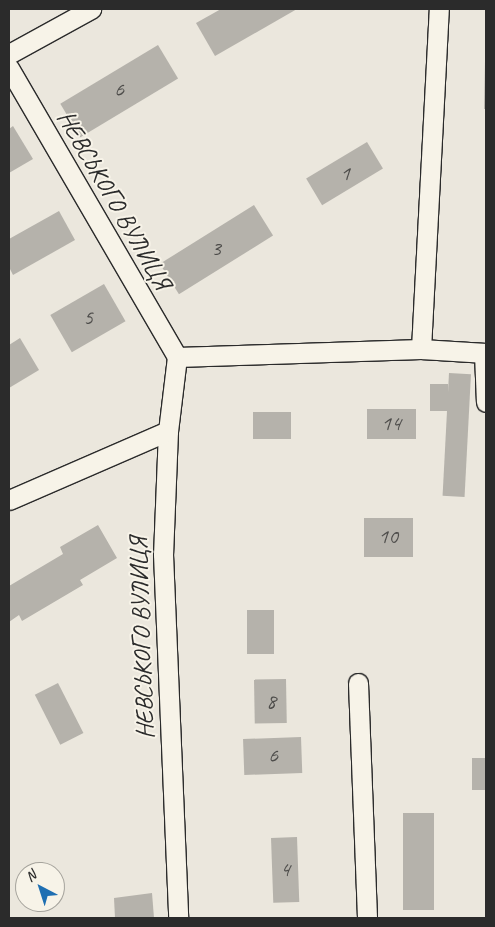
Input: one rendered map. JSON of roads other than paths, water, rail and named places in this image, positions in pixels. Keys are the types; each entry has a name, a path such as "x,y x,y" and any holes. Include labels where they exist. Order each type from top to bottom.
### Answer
{"street":[{"path":"9,54 91,9"},
{"path":"421,349 439,9"},
{"name":"НЕВСЬКОГО ВУЛИЦЯ","path":"9,68 177,357 168,431 163,554 178,918"},
{"path":"177,357 421,349 485,353 486,402"},
{"path":"9,500 168,431"},
{"path":"358,683 367,918"}]}
